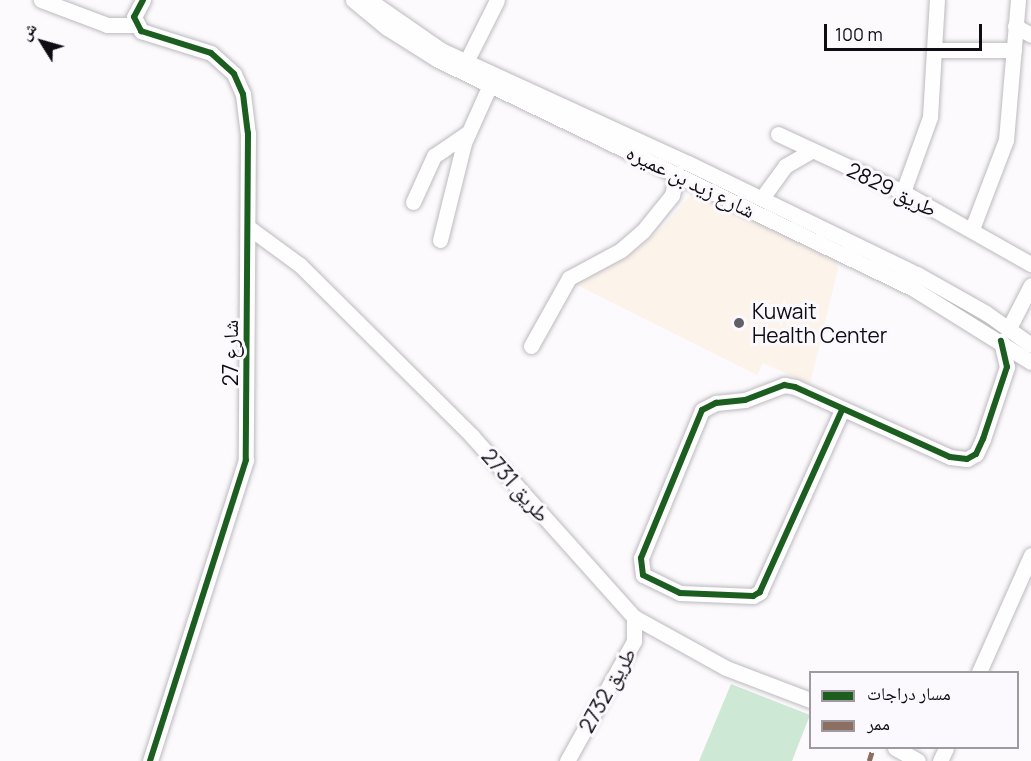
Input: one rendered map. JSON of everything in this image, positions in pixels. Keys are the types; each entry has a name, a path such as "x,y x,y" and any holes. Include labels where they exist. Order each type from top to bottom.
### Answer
{"street":[{"path":"41,0 65,4 114,27 136,25 135,13 143,0"},
{"name":"شارع زيد بن عميره","path":"353,0 403,39 490,85 1005,334"},
{"name":"شارع زيد بن عميره","path":"369,0 424,40 466,62 688,163 940,286 1030,355"},
{"path":"466,62 498,0"},
{"path":"903,192 930,117 937,0"},
{"path":"972,229 1006,140 1018,0"},
{"name":"شارع 27","path":"136,25 145,32 211,53 234,75 243,94 248,133 246,460 150,761"},
{"path":"1016,26 1031,33"},
{"path":"934,50 1014,50"},
{"path":"440,240 469,132 490,85"},
{"path":"413,202 434,156 469,132"},
{"name":"طريق 2829","path":"778,134 903,192 1031,264"},
{"path":"762,198 785,166 811,151"},
{"path":"531,346 570,278 621,250 643,231 672,195 688,163"},
{"path":"787,228 800,223 835,235"},
{"name":"طريق 2731","path":"248,227 300,265 472,436 634,617 726,668 809,700"},
{"path":"842,410 760,592 753,596 680,593 643,575 641,558 702,410 716,403 745,400 784,385 842,410 950,457 967,459 976,454 1007,367 1005,334 1031,285"},
{"path":"1007,367 1030,355"},
{"path":"979,671 1031,555"},
{"name":"طريق 2732","path":"567,761 634,642 634,617"},
{"path":"898,749 918,761"}],"shaded area":[{"name":"Kuwait Health Center","path":"695,190 837,258 838,269 810,384 763,363 757,375 575,284 628,256 663,227"}],"green space":[{"path":"731,684 809,715 792,761 699,761"}],"marked path":[{"path":"869,761 873,749"}],"cycle path":[{"path":"143,0 134,17 141,31 211,53 234,74 243,94 248,133 246,460 150,761"},
{"path":"842,410 760,592 753,596 680,593 643,575 641,558 702,410 716,403 745,400 784,385 795,387 950,457 967,459 976,454 983,439 1007,367 1001,341"}],"place":[{"name":"Kuwait Health Center","path":"739,323"}]}
